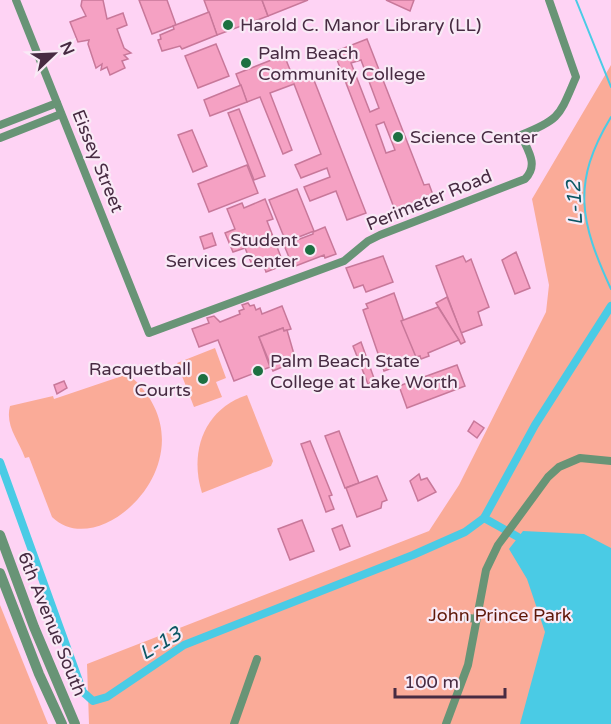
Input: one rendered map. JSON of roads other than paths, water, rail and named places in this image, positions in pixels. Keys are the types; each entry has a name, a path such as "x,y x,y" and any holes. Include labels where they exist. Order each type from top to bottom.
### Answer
{"street":[{"name":"Eissey Street","path":"16,0 149,333"},
{"name":"Perimeter Road","path":"149,333 344,261 368,241 380,235 525,179 532,172 533,164 521,135 552,122 560,114 576,77 549,0"},
{"path":"0,125 57,103"},
{"path":"0,138 61,114"},
{"path":"446,724 468,665 486,570 498,545 548,477 559,467 580,458 611,461"},
{"name":"6th Avenue South","path":"0,535 34,627 75,724"},
{"name":"6th Avenue South","path":"0,573 39,674 62,724"},
{"path":"462,617 476,619"},
{"path":"234,724 257,659"}],"water":[{"path":"523,531 584,534 611,548 611,724 520,724 545,632 527,579 509,549"}],"waterway":[{"name":"L-12","path":"576,0 611,87"},
{"name":"L-12","path":"611,117 590,162 585,183 584,203 592,243 611,289"},
{"name":"L-13","path":"0,462 83,692 93,701 107,697 184,645 413,555 465,532 484,518 535,425 611,306"},
{"path":"484,518 518,537"}],"place":[{"name":"Harold C. Manor Library (LL)","path":"228,25"},
{"name":"Palm Beach Community College","path":"246,63"},
{"name":"Science Center","path":"398,137"},
{"name":"Student Services Center","path":"310,250"},
{"name":"Palm Beach State College at Lake Worth","path":"258,371"},
{"name":"Racquetball Courts","path":"203,379"}],"park label":[{"name":"John Prince Park","path":"500,615"}]}
